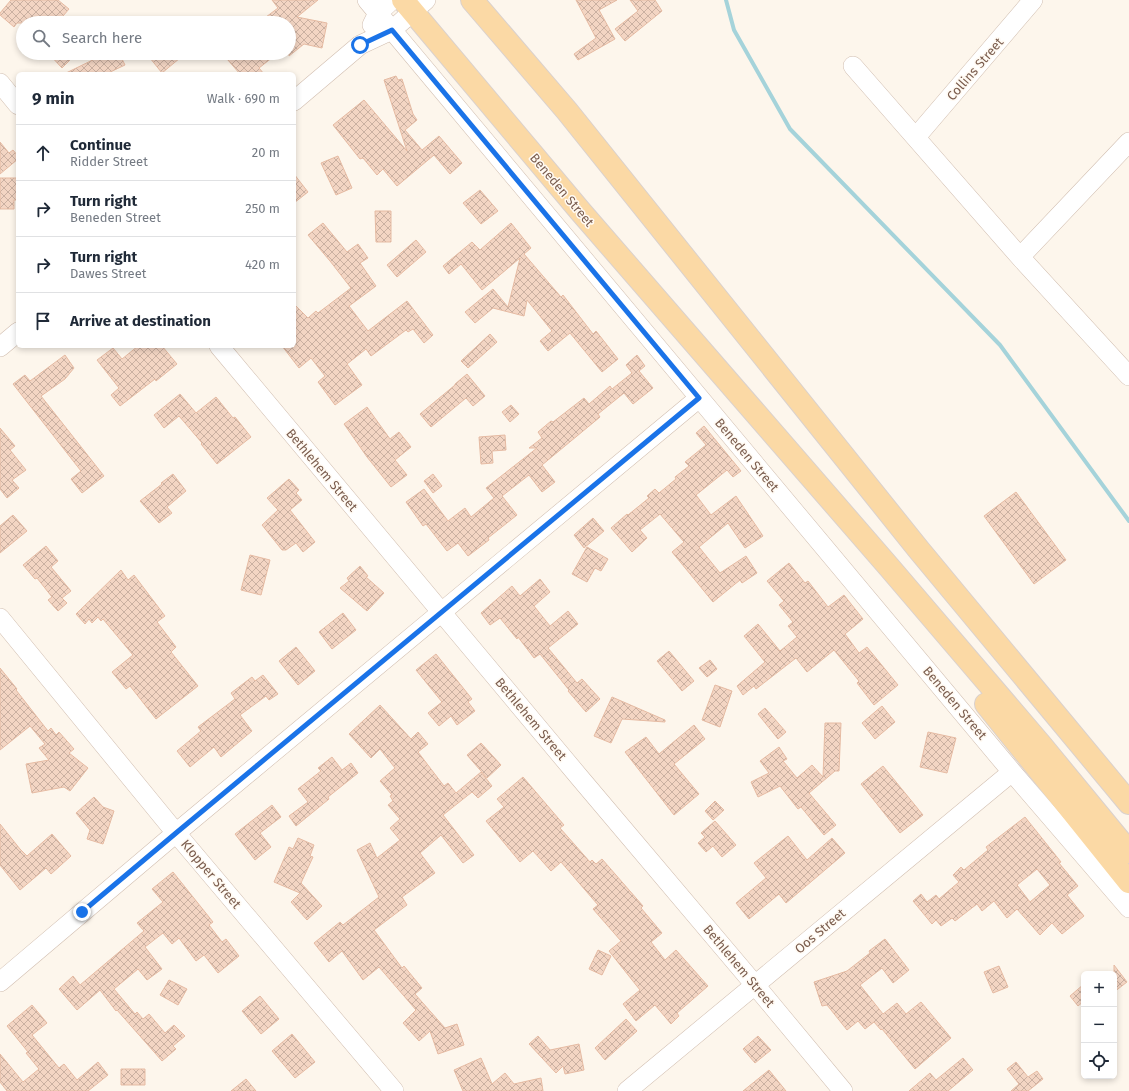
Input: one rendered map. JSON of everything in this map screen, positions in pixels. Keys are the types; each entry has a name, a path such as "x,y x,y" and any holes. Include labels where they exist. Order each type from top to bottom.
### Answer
{"main road":[{"path":"472,0 567,111 919,550 1129,803"},
{"name":"Beneden Street","path":"414,4 581,212 889,567 1041,745 1129,852"},
{"path":"889,567 932,632 1043,775 1129,882"}],"street":[{"path":"360,45 372,7 392,0"},
{"name":"Collins Street","path":"916,137 1034,0"},
{"path":"296,99 360,45 392,30 414,4"},
{"name":"Beneden Street","path":"372,7 1012,772 1129,908"},
{"path":"853,66 1020,257 1129,376"},
{"path":"0,83 16,103"},
{"path":"1020,257 1129,142"},
{"path":"0,347 16,334"},
{"name":"Bethlehem Street","path":"221,348 843,1091"},
{"path":"0,982 176,833 699,398"},
{"name":"Klopper Street","path":"0,618 176,833 394,1091"},
{"name":"Oos Street","path":"627,1091 1012,772"}],"building":[{"path":"11,0 58,0 69,9 63,16 16,16 16,24 14,27 0,15"},
{"path":"272,0 318,0 297,17 327,23 322,48 304,44 296,50 296,16 267,16 278,8"},
{"path":"576,0 617,0 599,10 615,39 578,60 574,54 596,38"},
{"path":"630,0 655,0 662,11 625,41 615,29 638,11"},
{"path":"55,60 70,60 62,68"},
{"path":"93,60 122,60 125,65 110,72 68,72"},
{"path":"152,60 178,60 163,72 161,72"},
{"path":"228,60 269,60 259,68 262,72 238,72"},
{"path":"396,76 398,80 402,79 413,114 417,120 405,130 422,150 439,136 462,163 450,174 434,155 397,186 383,169 377,175 363,158 360,159 333,125 364,100 407,151 384,80"},
{"path":"0,142 9,153 13,150 16,154 16,161 0,174"},
{"path":"338,156 352,188 336,195 321,163"},
{"path":"296,177 308,192 296,201"},
{"path":"0,178 16,178 16,200 14,200 14,209 0,209"},
{"path":"480,190 498,211 481,224 463,203"},
{"path":"375,211 391,211 391,242 376,242"},
{"path":"323,223 347,252 358,244 368,258 360,263 376,286 349,306 368,331 407,301 433,335 424,343 413,329 408,332 406,330 371,356 366,349 347,364 362,385 335,405 318,382 325,376 311,358 299,368 284,348 296,348 296,306 308,318 316,311 318,313 351,288 308,235"},
{"path":"511,223 531,248 524,254 561,297 563,295 593,334 596,331 618,359 602,372 570,333 548,351 540,341 552,331 527,300 524,316 493,308 475,323 465,312 493,289 508,307 520,258 482,290 461,264 449,274 443,266 472,242 480,250"},
{"path":"416,240 426,252 397,277 387,265"},
{"path":"490,334 497,342 468,368 461,361"},
{"path":"113,348 122,359 136,348 164,348 177,364 156,381 155,379 120,406 111,395 119,388 97,360"},
{"path":"65,355 74,368 65,379 41,396 104,476 82,493 71,479 81,471 13,384 25,375 30,381"},
{"path":"637,355 645,366 639,371 653,388 633,404 624,393 598,414 600,417 542,465 555,482 542,492 529,475 502,496 517,515 488,538 489,540 468,556 458,543 447,551 426,524 423,526 406,502 424,489 448,521 465,508 471,517 494,498 486,488 537,448 529,448 542,438 538,432 584,398 589,404 610,386 612,389 632,373 626,365"},
{"path":"467,374 485,396 473,406 466,398 431,427 420,414"},
{"path":"180,394 196,413 216,397 251,437 217,464 201,444 202,443 179,416 164,428 154,415"},
{"path":"511,405 519,414 510,422 502,412"},
{"path":"367,407 390,439 399,432 411,447 395,460 407,475 391,487 367,457 344,424"},
{"path":"704,426 741,471 733,477 727,470 696,495 711,515 736,496 763,536 745,548 728,523 699,547 720,573 746,556 757,573 742,583 740,580 713,602 672,552 684,542 660,514 640,530 647,538 632,552 611,528 649,498 647,496 655,489 659,493 689,466 685,462 706,445 696,433"},
{"path":"0,428 15,446 10,450 26,470 12,480 19,488 7,498 0,489"},
{"path":"505,435 506,450 492,451 493,463 481,464 479,437"},
{"path":"173,474 186,491 167,507 172,513 159,523 140,501"},
{"path":"433,474 442,486 433,493 424,481"},
{"path":"289,479 299,490 296,493 302,500 290,510 315,542 303,552 296,543 286,550 282,550 262,525 278,510 267,498"},
{"path":"1016,492 1066,560 1034,584 984,516"},
{"path":"13,515 27,531 0,553 0,526"},
{"path":"593,518 604,531 584,548 574,535"},
{"path":"46,546 58,561 51,567 71,591 62,598 67,603 58,611 48,600 52,597 37,578 35,579 23,565"},
{"path":"587,547 608,559 601,571 595,568 587,582 572,574"},
{"path":"250,555 270,560 261,595 241,590"},
{"path":"789,563 805,583 808,581 828,607 844,595 863,619 845,634 859,653 867,647 898,685 874,705 857,683 859,681 834,650 807,672 796,658 756,689 754,686 743,695 737,686 765,662 744,636 758,624 780,651 797,637 788,626 793,622 779,605 784,601 767,581"},
{"path":"360,566 368,576 366,577 384,593 367,611 340,588 349,581 347,578"},
{"path":"121,570 128,580 134,575 165,616 157,622 176,647 171,652 198,686 156,719 130,686 126,689 112,672 133,655 103,619 101,621 98,617 92,623 89,619 85,624 76,614"},
{"path":"540,579 550,592 534,606 550,626 568,611 578,624 548,648 577,683 582,679 600,699 586,712 540,654 534,658 518,637 517,639 500,618 490,625 481,613 512,586 520,596"},
{"path":"343,613 356,630 332,649 319,632"},
{"path":"296,647 315,671 298,685 279,661"},
{"path":"669,651 694,681 682,691 657,661"},
{"path":"436,654 472,699 468,702 475,711 457,725 451,716 439,726 428,713 442,702 416,670"},
{"path":"710,660 717,669 707,677 699,668"},
{"path":"0,668 48,731 51,728 56,735 59,732 74,749 69,753 88,768 70,791 64,787 32,793 26,764 49,760 39,748 45,744 30,726 0,750"},
{"path":"263,675 278,694 269,700 266,696 240,715 252,731 221,757 214,747 190,767 177,751 201,731 198,727 235,699 231,693 252,677 255,681"},
{"path":"715,685 732,691 720,727 702,720"},
{"path":"612,697 665,720 665,722 622,719 611,743 594,736"},
{"path":"380,705 411,739 418,732 428,744 418,752 444,786 448,783 456,793 481,772 492,786 478,798 472,792 443,815 474,855 463,863 441,835 420,853 435,873 402,897 407,905 374,930 402,968 404,966 422,988 415,994 445,1028 457,1024 464,1045 438,1054 430,1031 419,1041 403,1023 416,1010 379,967 363,980 342,951 329,962 314,943 340,922 343,925 379,897 357,850 370,843 377,858 400,840 390,828 400,819 388,805 393,801 390,796 392,795 380,781 395,768 380,749 371,758 349,734"},
{"path":"882,706 895,722 875,739 862,723"},
{"path":"765,708 786,732 778,739 758,714"},
{"path":"825,723 841,723 839,771 835,771 809,793 836,825 824,835 801,807 798,809 780,786 758,797 751,782 769,773 760,761 779,747 787,759 783,761 797,778 812,765 823,777"},
{"path":"694,725 705,739 674,764 699,794 674,815 625,752 646,737 659,754"},
{"path":"928,732 956,738 947,773 920,767"},
{"path":"481,743 501,765 487,778 467,755"},
{"path":"332,757 342,770 351,763 358,773 328,797 329,799 296,826 289,816 308,802 298,789 321,771 318,768"},
{"path":"883,766 923,815 900,833 861,784"},
{"path":"523,777 564,825 560,828 590,862 592,860 596,864 602,859 643,906 641,908 662,933 651,942 665,960 676,950 708,986 677,1013 679,1016 671,1024 655,1005 636,1021 623,1004 640,990 609,951 621,941 593,909 598,905 561,862 551,871 533,851 520,862 486,821 504,807 497,799"},
{"path":"94,797 103,807 114,811 103,844 87,839 90,830 76,813"},
{"path":"715,801 724,810 713,820 705,811"},
{"path":"272,805 281,817 260,833 271,847 255,860 235,834"},
{"path":"1025,817 1078,886 1067,895 1084,916 1062,934 1052,923 1040,935 1017,909 1007,918 994,901 982,911 977,904 955,921 952,918 941,926 936,920 932,924 913,901 921,894 927,902 936,895 939,899 959,882 953,875 961,867 964,870 988,850 986,847","holes":["1037,869 1050,885 1030,902 1017,885"]},
{"path":"715,821 736,845 722,857 713,846 706,852 698,843 705,837 701,833"},
{"path":"0,824 27,856 52,834 71,856 51,874 46,868 20,890 0,865"},
{"path":"788,836 807,860 832,838 845,853 786,903 779,894 749,919 736,903 766,878 754,863"},
{"path":"298,838 314,845 310,856 313,857 301,883 322,906 307,920 291,902 300,893 274,882 289,847 293,849"},
{"path":"173,872 213,922 209,925 222,942 226,939 239,956 218,973 204,955 196,961 179,938 172,944 163,933 145,947 162,969 147,980 138,969 114,989 135,1014 137,1012 143,1019 149,1014 165,1033 174,1025 185,1036 173,1046 176,1049 162,1061 117,1010 116,1011 100,990 77,1010 59,989 73,976 80,985 144,931 137,923 163,902 152,889"},
{"path":"885,939 909,970 893,983 882,968 860,985 883,1014 897,1003 906,1014 921,1002 951,1038 915,1069 882,1029 881,1030 874,1022 865,1029 858,1021 847,1030 827,1005 822,1006 814,982 847,971"},
{"path":"598,950 611,956 602,975 589,969"},
{"path":"1114,965 1127,982 1117,990 1117,971 1114,971"},
{"path":"999,966 1008,987 993,993 984,972"},
{"path":"169,980 187,989 178,1005 160,995"},
{"path":"1081,987 1081,1004 1078,1006 1070,996"},
{"path":"260,996 279,1019 261,1034 242,1011"},
{"path":"32,1005 47,1023 32,1035 59,1068 64,1064 77,1080 98,1062 108,1075 88,1091 7,1091 0,1082 0,1054 23,1082 39,1069 26,1053 28,1052 7,1026"},
{"path":"626,1019 637,1031 605,1060 595,1048"},
{"path":"292,1034 315,1062 295,1078 272,1051"},
{"path":"538,1036 550,1050 579,1044 584,1070 565,1074 563,1066 556,1073 529,1044"},
{"path":"758,1036 771,1050 755,1063 743,1049"},
{"path":"481,1058 492,1084 505,1073 514,1084 541,1078 543,1091 463,1091 454,1070"},
{"path":"963,1058 973,1070 948,1091 909,1091 930,1073 936,1080"},
{"path":"1016,1062 1028,1077 1037,1071 1043,1079 1028,1091 1011,1091 1019,1084 1007,1069"},
{"path":"121,1069 145,1069 145,1085 121,1085"},
{"path":"769,1070 786,1091 743,1091"},
{"path":"246,1079 256,1091 231,1091"}],"waterway":[{"path":"726,0 734,30 790,129 1000,345 1129,521"}],"route":[{"path":"82,912 699,398 392,30 360,45"}]}
